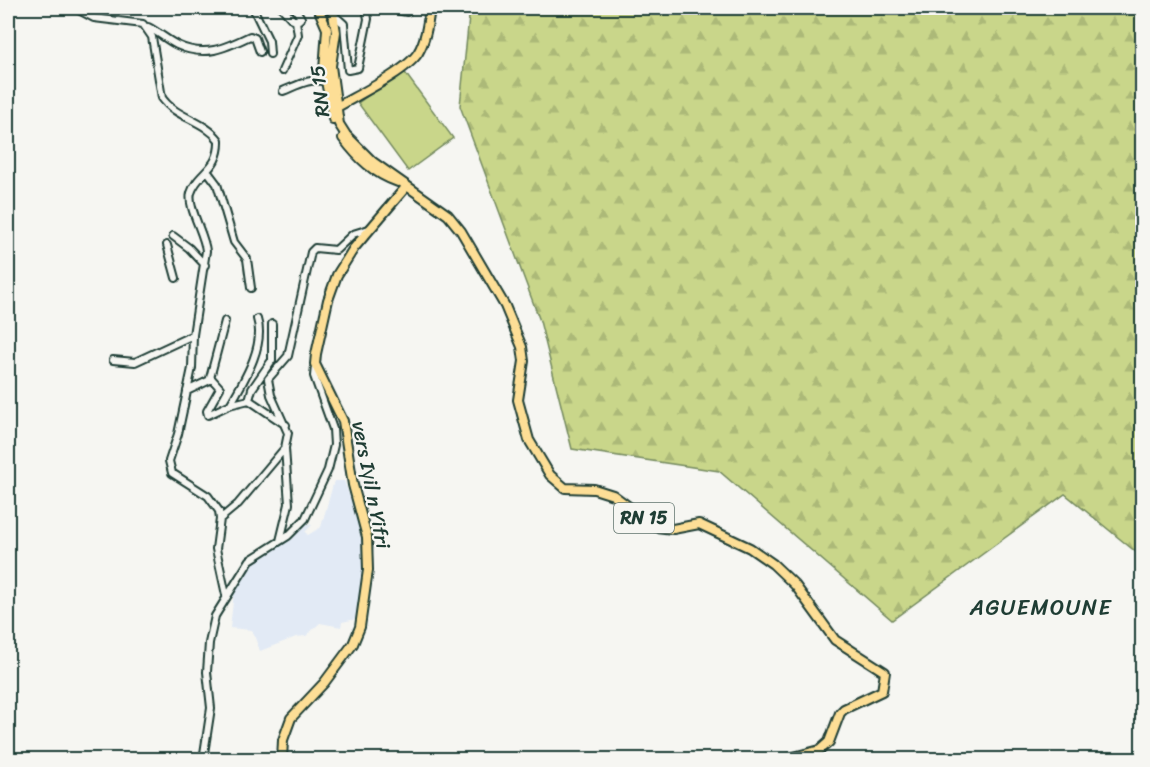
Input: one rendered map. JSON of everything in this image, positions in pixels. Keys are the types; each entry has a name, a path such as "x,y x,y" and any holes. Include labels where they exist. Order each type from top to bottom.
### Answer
{"main road":[{"name":"RN 15","path":"318,8 327,29 325,82 333,109 346,135 373,162 404,186 431,202 455,223 505,306 524,354 518,400 530,440 556,483 565,488 599,490 613,495 656,527 672,529 699,524 750,548 773,564 795,585 835,640 882,668 885,678 882,691 844,708 825,746 812,753 782,759"},
{"path":"333,109 371,88 413,58 423,40 430,8"},
{"name":"RN 15","path":"333,11 336,32 331,66 333,109"},
{"path":"315,364 328,300 338,275 369,230 404,186"},
{"name":"vers Iγil n Yifri","path":"282,759 283,740 291,718 324,683 353,644 360,627 368,570 367,537 353,485 343,421 315,364"}],"street":[{"path":"75,8 94,18 142,24 178,45 209,51 217,51 250,36 255,38 260,52"},
{"path":"253,8 270,41 270,54"},
{"path":"282,8 296,21 298,35 282,71"},
{"path":"296,8 301,18 296,21"},
{"path":"366,8 368,19"},
{"path":"333,11 344,24 348,70 358,68 372,8"},
{"path":"386,8 407,12 408,8"},
{"path":"142,24 152,37 162,98 168,105 195,120 219,141 220,150 214,164 195,184 190,202 205,238 205,265 193,335 192,368 178,434 170,455 170,468 172,473 208,496 215,504 220,519 216,549 226,595"},
{"path":"283,91 318,79 325,82"},
{"path":"208,172 217,184 234,242 247,259 251,288"},
{"path":"280,541 290,494 285,448 288,433 271,395 268,379 288,356 311,252 315,248 322,247 336,250 353,234 369,230"},
{"path":"173,236 189,248 205,265"},
{"path":"167,245 176,278"},
{"path":"230,405 251,364 259,334 257,319"},
{"path":"187,391 210,378 225,321"},
{"path":"249,400 252,389 272,360 272,324"},
{"path":"113,360 135,362 193,335"},
{"path":"203,759 211,708 207,672 209,643 215,616 226,595 250,560 280,541 306,519 328,470 334,445 333,429 314,376 315,364"},
{"path":"210,378 220,388 207,414 213,415 230,405 249,400 286,426"},
{"path":"220,519 238,504 285,448"}],"shaded area":[{"path":"334,481 344,481 363,531 366,559 356,619 342,622 341,627 320,623 306,636 296,637 260,651 252,630 230,628 235,584 249,565 276,544 287,541 306,523 312,525 305,532 308,535 321,527"}],"green space":[{"path":"480,8 1142,8 1142,557 1065,494 892,620 719,471 572,449 540,321 460,106 469,17"},
{"path":"403,70 453,138 408,171 358,103"}],"district":[{"name":"AGUEMOUNE","path":"1041,607"}]}
